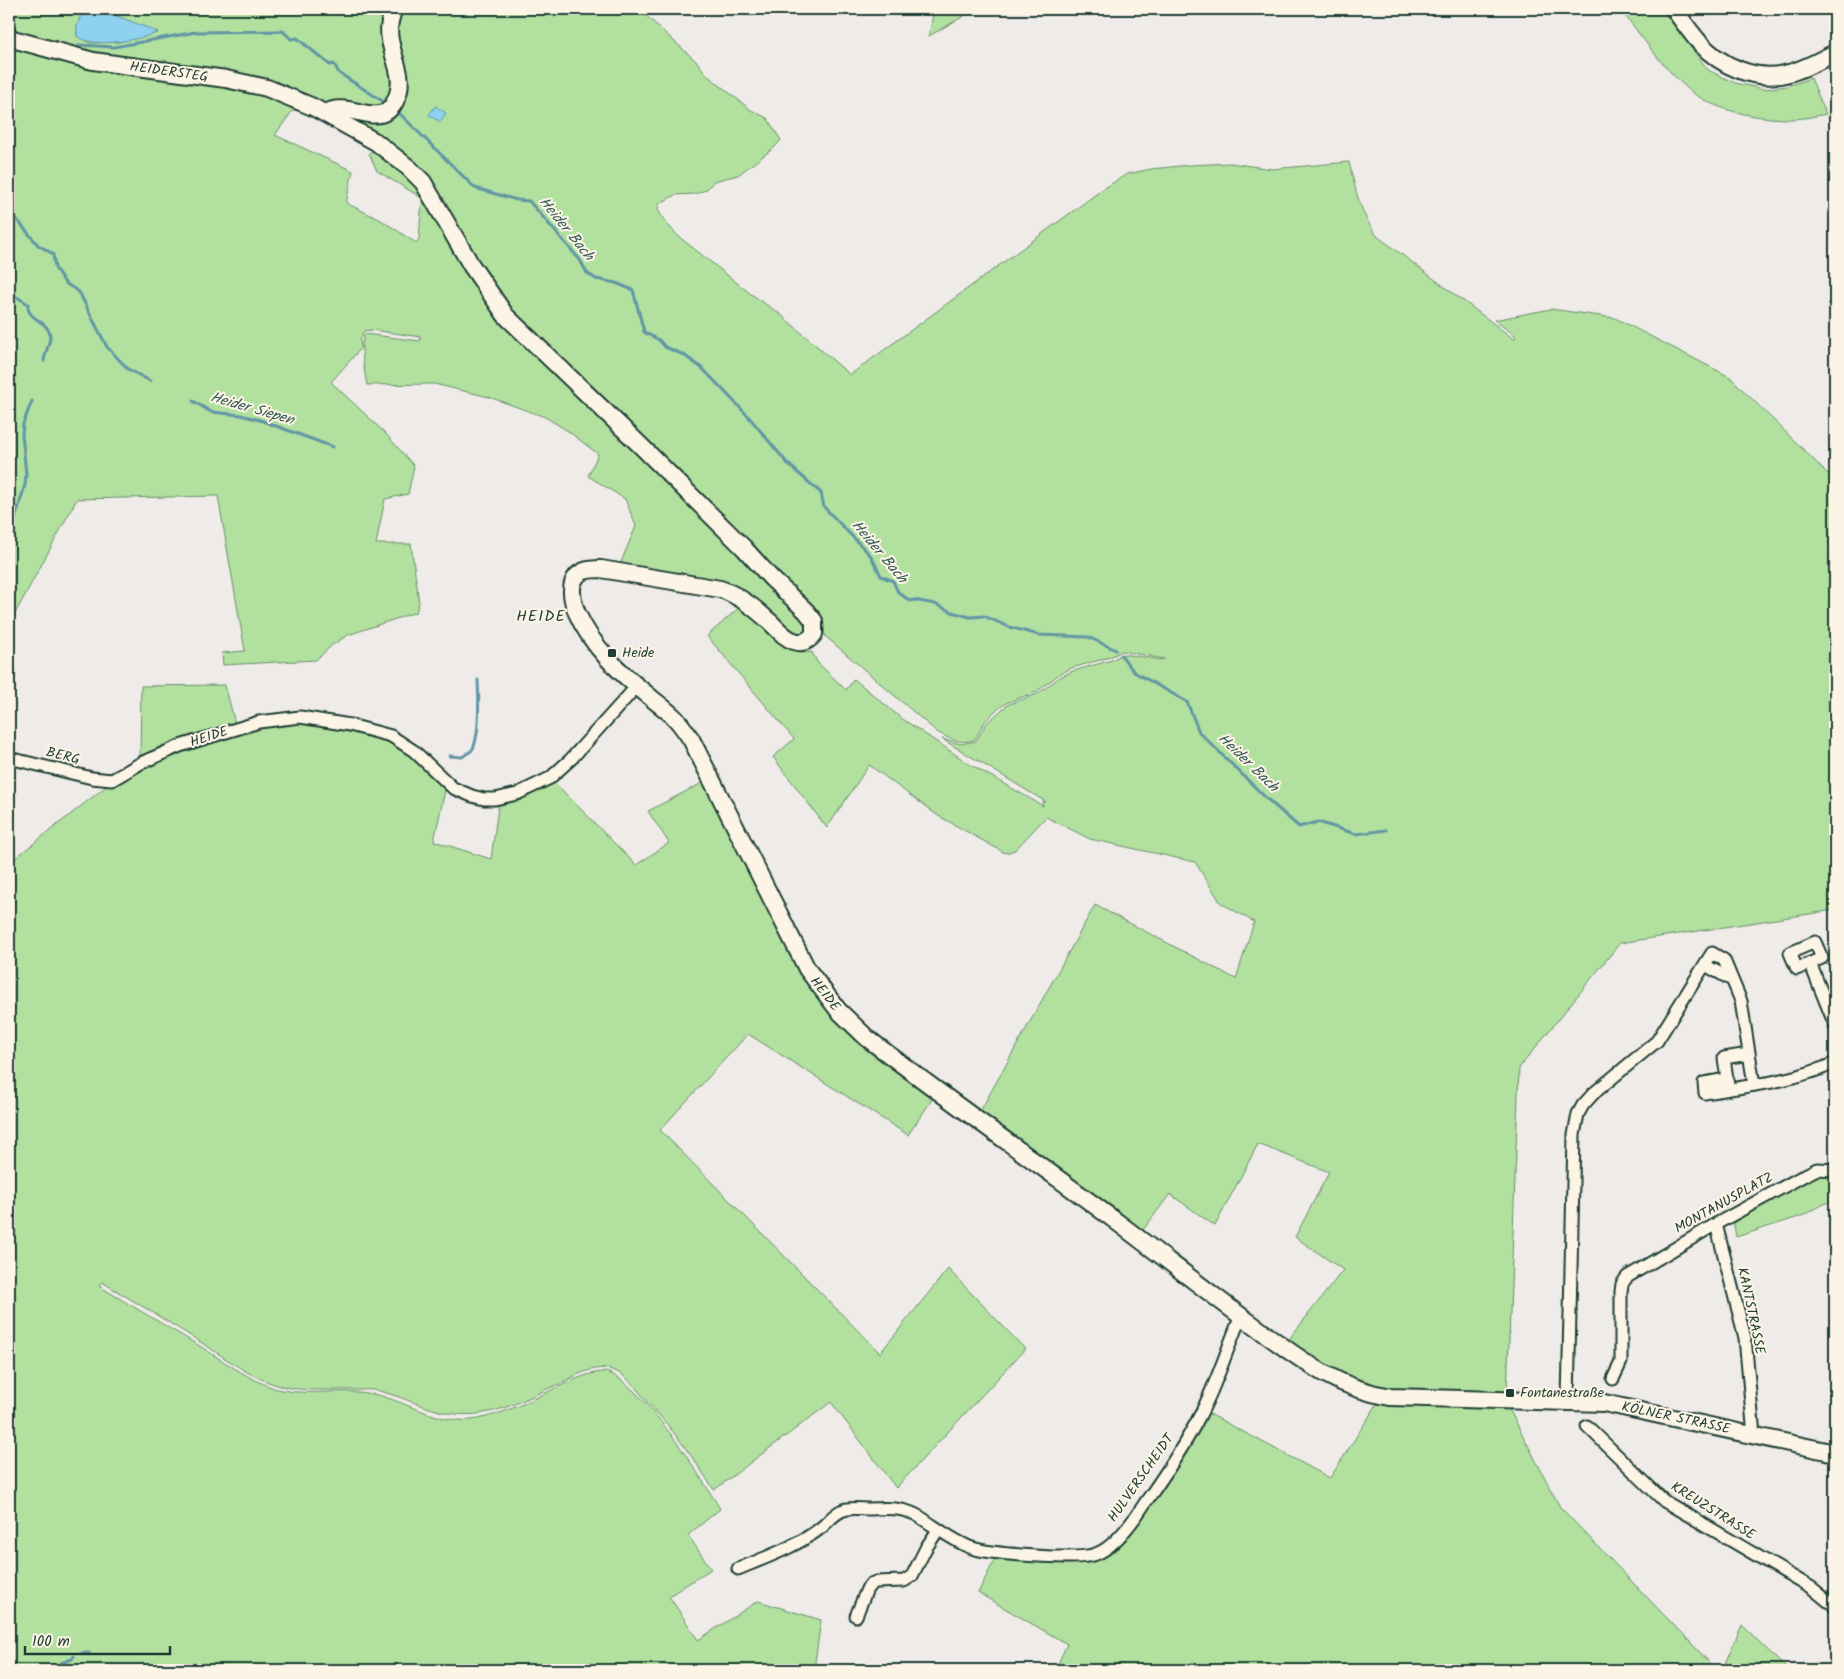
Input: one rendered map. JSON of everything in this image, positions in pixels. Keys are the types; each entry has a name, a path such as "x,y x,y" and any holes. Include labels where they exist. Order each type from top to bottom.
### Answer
{"main road":[{"path":"326,113 337,108 376,115 385,113 392,107 399,86 388,36 389,21 394,9"},
{"path":"1674,9 1700,43 1712,55 1744,72 1761,76 1789,73 1835,53"},
{"name":"HEIDERSTEG","path":"9,38 93,61 247,83 291,97 326,113 376,142 409,168 423,182 471,265 506,316 646,451 806,611 814,621 814,634 804,642 794,641 786,637 762,614 738,596 706,586"},
{"name":"HEIDE","path":"706,586 601,569 585,570 575,578 572,586 572,596 576,610 601,652 674,717 691,739 801,958 821,989 847,1020 888,1054 1240,1316"},
{"name":"KÖLNER STRASSE","path":"1240,1316 1317,1371 1358,1390 1391,1397 1568,1400 1604,1403 1835,1453"}],"street":[{"name":"HEIDE","path":"112,780 141,763 180,746 259,722 300,717 359,727 391,736 414,752 453,788 472,796 495,799 517,794 550,778 571,759 637,686"},
{"name":"BERG","path":"9,758 92,778 112,780"},
{"path":"1568,1400 1572,1182 1574,1135 1578,1114 1594,1093 1657,1041 1712,953 1724,960 1741,1001 1754,1085"},
{"path":"1810,964 1835,1025"},
{"path":"1749,1054 1724,1058 1728,1084 1754,1085 1801,1076 1835,1063"},
{"name":"MONTANUSPLATZ","path":"1613,1379 1620,1362 1622,1284 1632,1274 1716,1224 1811,1172 1817,1169 1835,1170"},
{"name":"KANTSTRASSE","path":"1716,1224 1745,1338 1754,1435"},
{"name":"HULVERSCHEIDT","path":"738,1569 776,1553 813,1533 844,1510 893,1508 919,1516 938,1530 970,1547 984,1551 1083,1557 1096,1554 1113,1542 1132,1522 1189,1437 1219,1373 1240,1316"},
{"name":"KREUZSTRASSE","path":"1587,1426 1664,1501 1812,1588 1835,1607"},
{"path":"856,1616 871,1584 876,1582 904,1582 912,1576 926,1548 938,1530"}],"green space":[{"path":"9,9 83,9 77,26 77,36 90,43 119,42 158,33 99,9 392,9 396,74 387,109 332,105 268,83 85,56 9,32"},
{"path":"394,9 639,9 698,63 707,75 751,110 767,118 781,140 775,147 738,175 714,181 706,190 695,194 675,195 659,204 658,210 678,236 751,294 780,314 850,375 1103,189 1127,174 1151,169 1190,165 1230,163 1272,169 1349,162 1362,209 1377,236 1514,339 1516,336 1494,320 1551,309 1615,318 1730,377 1835,481 1835,910 1620,943 1519,1068 1507,1395 1392,1391 1340,1376 1286,1343 1343,1270 1295,1237 1329,1172 1258,1144 1215,1226 1170,1194 1140,1234 978,1115 1095,905 1236,979 1254,922 1221,903 1195,862 1090,839 1046,817 1015,850 1005,853 937,815 869,765 827,828 773,757 794,739 707,636 742,605 793,648 804,653 812,652 817,662 846,690 854,679 901,718 971,765 1043,806 1042,802 1046,802 942,739 961,744 976,741 986,724 1007,705 1037,694 1060,677 1073,671 1112,660 1123,654 1164,659 1122,651 1110,657 1072,668 1058,675 1036,692 1006,703 984,723 975,739 960,741 951,739 937,732 825,636 824,625 820,615 803,613 808,628 802,634 796,634 751,600 632,569 621,562 636,526 625,499 588,476 598,454 568,431 545,417 489,397 434,384 367,385 362,352 365,334 420,341 421,337 372,330 364,331 360,340 361,348 331,382 384,432 414,466 408,494 385,499 376,544 411,544 419,602 416,612 348,635 332,645 316,660 223,665 222,653 245,651 218,496 77,499 11,621 9,621 9,45 246,87 319,114 293,110 275,135 353,171 346,203 381,220 416,243 419,239 422,198 377,171 369,153 381,147 326,113 369,115 393,105"},
{"path":"934,9 976,9 929,36"},
{"path":"1620,9 1662,9 1708,70 1735,83 1764,89 1787,86 1811,78 1826,114 1796,119 1779,119 1736,112 1709,103 1687,88 1669,70"},
{"path":"225,685 235,723 140,762 141,686"},
{"path":"287,719 389,737 446,786 434,841 491,859 499,800 551,779 636,865 669,843 648,811 708,780 798,961 935,1095 908,1135 748,1034 660,1130 880,1353 948,1269 1025,1349 896,1488 831,1402 714,1490 675,1434 627,1378 616,1371 602,1368 587,1371 513,1405 489,1412 473,1414 459,1414 432,1409 374,1390 294,1389 274,1384 252,1375 102,1282 99,1286 241,1372 273,1388 293,1392 362,1392 385,1397 433,1415 458,1420 471,1420 501,1413 590,1374 609,1373 623,1381 654,1413 685,1455 720,1509 688,1535 711,1569 669,1596 698,1640 758,1601 821,1620 814,1670 9,1670 9,863 109,784 180,748"},
{"path":"1827,1175 1835,1177 1835,1200 1802,1216 1736,1237 1733,1220 1814,1177"},
{"path":"1379,1401 1507,1405 1560,1507 1717,1670 1055,1670 1067,1644 978,1593 996,1557 1101,1557 1206,1412 1330,1478"},
{"path":"1742,1625 1788,1670 1722,1670"}],"water":[{"path":"83,9 99,9 158,32 140,38 116,42 104,43 84,40 77,36 77,26"},
{"path":"435,106 446,113 440,122 429,115"}],"waterway":[{"name":"Heider Bach","path":"79,45 114,47 196,32 283,31 291,39 297,38 330,65 334,64 339,73 387,104"},
{"name":"Heider Bach","path":"396,110 475,188 517,200 529,201 580,260 587,273 596,279 616,283 633,290 644,332 659,340 665,347 684,355 703,369 748,416 788,464 821,493 824,507 871,556 881,576 893,581 898,592 910,601 935,604 952,612 970,617 984,616 1009,627 1039,635 1088,637 1116,650"},
{"name":"Heider Siepen","path":"9,210 38,245 53,254 55,268 65,283 79,292 107,347 128,369 150,381"},
{"path":"9,292 28,304 28,310 31,314 47,327 50,338 44,361"},
{"path":"9,540 25,485 26,474 22,434 23,424 32,401"},
{"name":"Heider Siepen","path":"193,401 211,412 241,415 260,420 333,447"},
{"name":"Heider Bach","path":"1121,655 1134,672 1187,702 1199,732 1266,798 1299,827 1318,822 1356,834 1386,830"},
{"name":"Heider Siepen","path":"450,756 462,757 472,750 475,744 479,696 478,680"},
{"path":"82,1653 89,1653"},
{"path":"46,1670 58,1668 61,1663 72,1659 74,1656"},
{"path":"9,1665 15,1670"},
{"path":"421,1670 424,1667 434,1670"}],"place":[{"name":"Heide","path":"612,653"},
{"name":"Fontanestraße","path":"1510,1393"}],"district":[{"name":"HEIDE","path":"541,616"}]}
